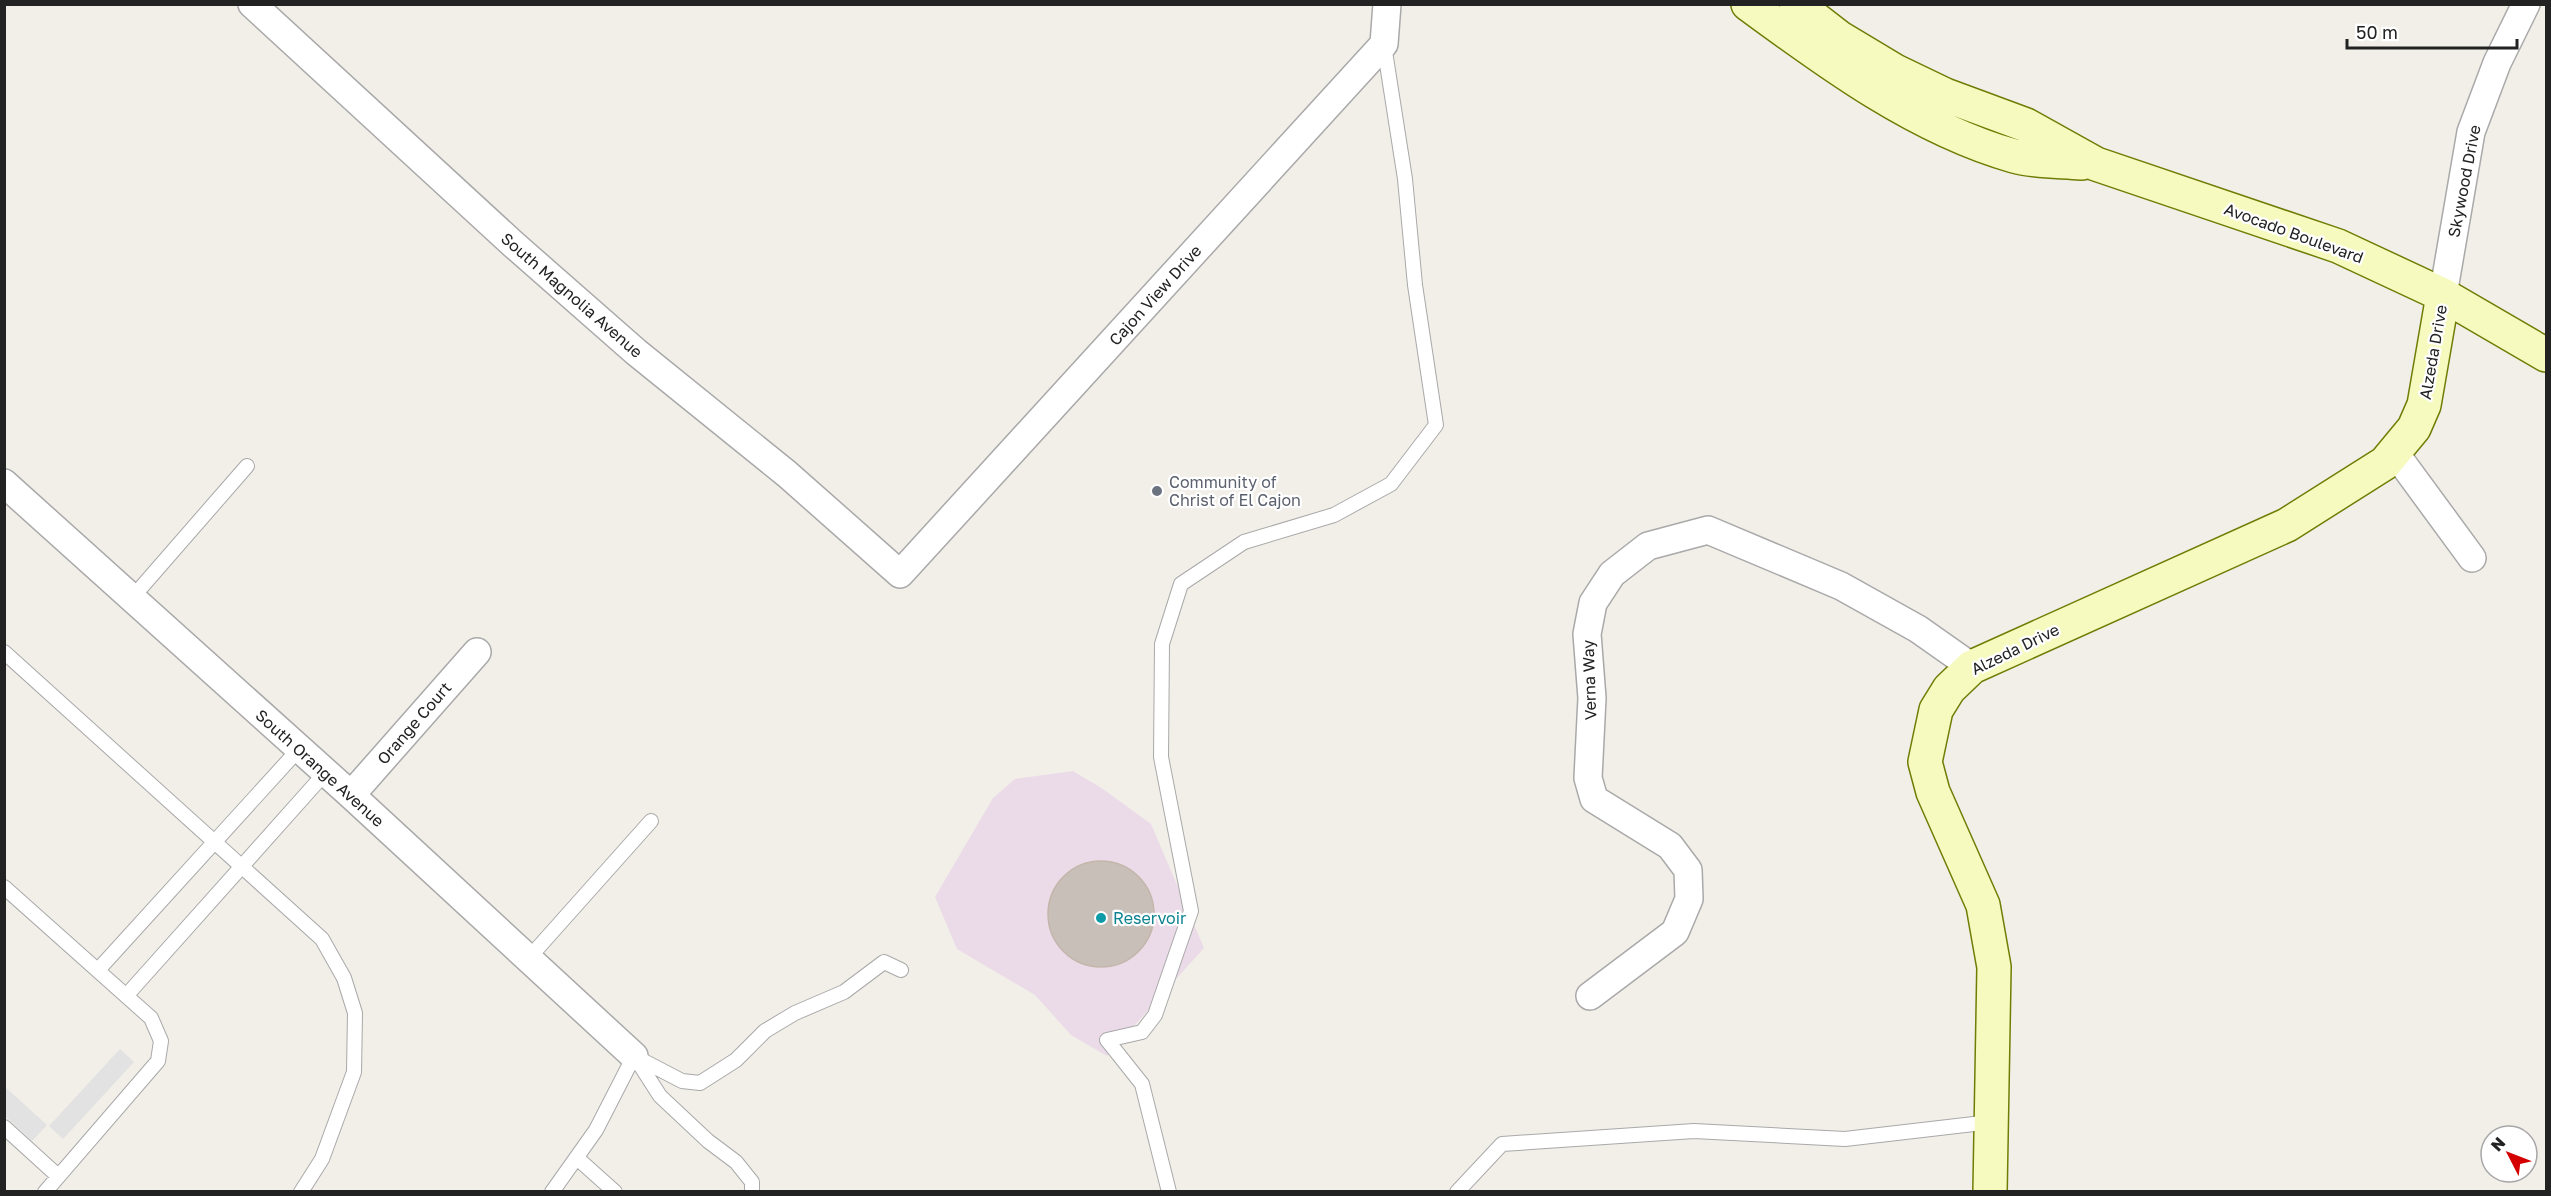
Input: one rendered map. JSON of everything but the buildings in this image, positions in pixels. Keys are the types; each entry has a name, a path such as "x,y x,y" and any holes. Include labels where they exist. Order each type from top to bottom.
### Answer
{"main road":[{"name":"Avocado Boulevard","path":"1748,4 1825,60 1932,125 2015,157 2096,164"},
{"name":"Avocado Boulevard","path":"1796,4 1840,38 1895,71 1945,95 2026,125 2096,164 2338,246 2443,295 2547,355"},
{"name":"Alzeda Drive","path":"1990,1191 1994,967 1983,905 1933,792 1925,762 1936,710 1949,689 1972,667 2287,525 2385,463 2414,428 2424,405 2443,295"}],"street":[{"name":"South Magnolia Avenue","path":"252,4 522,252 636,352 787,474 900,574"},
{"path":"1384,44 1387,4"},
{"name":"Skywood Drive","path":"2443,295 2471,132 2496,63 2526,4"},
{"path":"2537,4 2547,14"},
{"name":"Cajon View Drive","path":"900,574 1384,44"},
{"path":"2395,453 2472,558"},
{"name":"South Orange Avenue","path":"4,483 326,772 634,1056"},
{"name":"Verna Way","path":"1590,996 1675,932 1689,899 1688,870 1670,846 1594,799 1588,778 1592,698 1587,634 1593,603 1612,574 1648,546 1708,530 1841,586 1918,629 1972,667"},
{"name":"Orange Court","path":"351,795 477,652"}],"lane":[{"path":"1169,1191 1142,1084 1107,1040 1142,1032 1155,1015 1191,910 1161,757 1162,644 1181,584 1244,542 1334,516 1391,484 1436,425 1415,285 1405,179 1384,44"},
{"path":"132,598 247,466"},
{"path":"4,652 322,939 344,978 355,1013 354,1071 322,1159 301,1191"},
{"path":"98,970 299,749"},
{"path":"126,996 326,772"},
{"path":"528,959 651,821"},
{"path":"4,886 151,1018 161,1041 158,1061 45,1191"},
{"path":"634,1056 682,1081 700,1083 736,1060 765,1031 795,1013 844,992 884,962 901,970"},
{"path":"552,1191 596,1130 634,1056"},
{"path":"634,1056 660,1096 708,1141 736,1162 752,1182 752,1191"},
{"path":"1456,1191 1502,1144 1694,1131 1845,1139 1991,1122"},
{"path":"4,1127 58,1176"},
{"path":"577,1158 615,1191"}],"shaded area":[{"path":"1073,771 1103,789 1151,824 1204,948 1107,1056 1071,1035 1035,995 957,949 935,897 993,798 1015,779"},
{"path":"120,1049 134,1062 63,1139 49,1126"},
{"path":"5,1087 47,1125 32,1141 5,1116"}],"place":[{"name":"Community of Christ of El Cajon","path":"1157,491"},
{"name":"Reservoir","path":"1101,918"}]}
